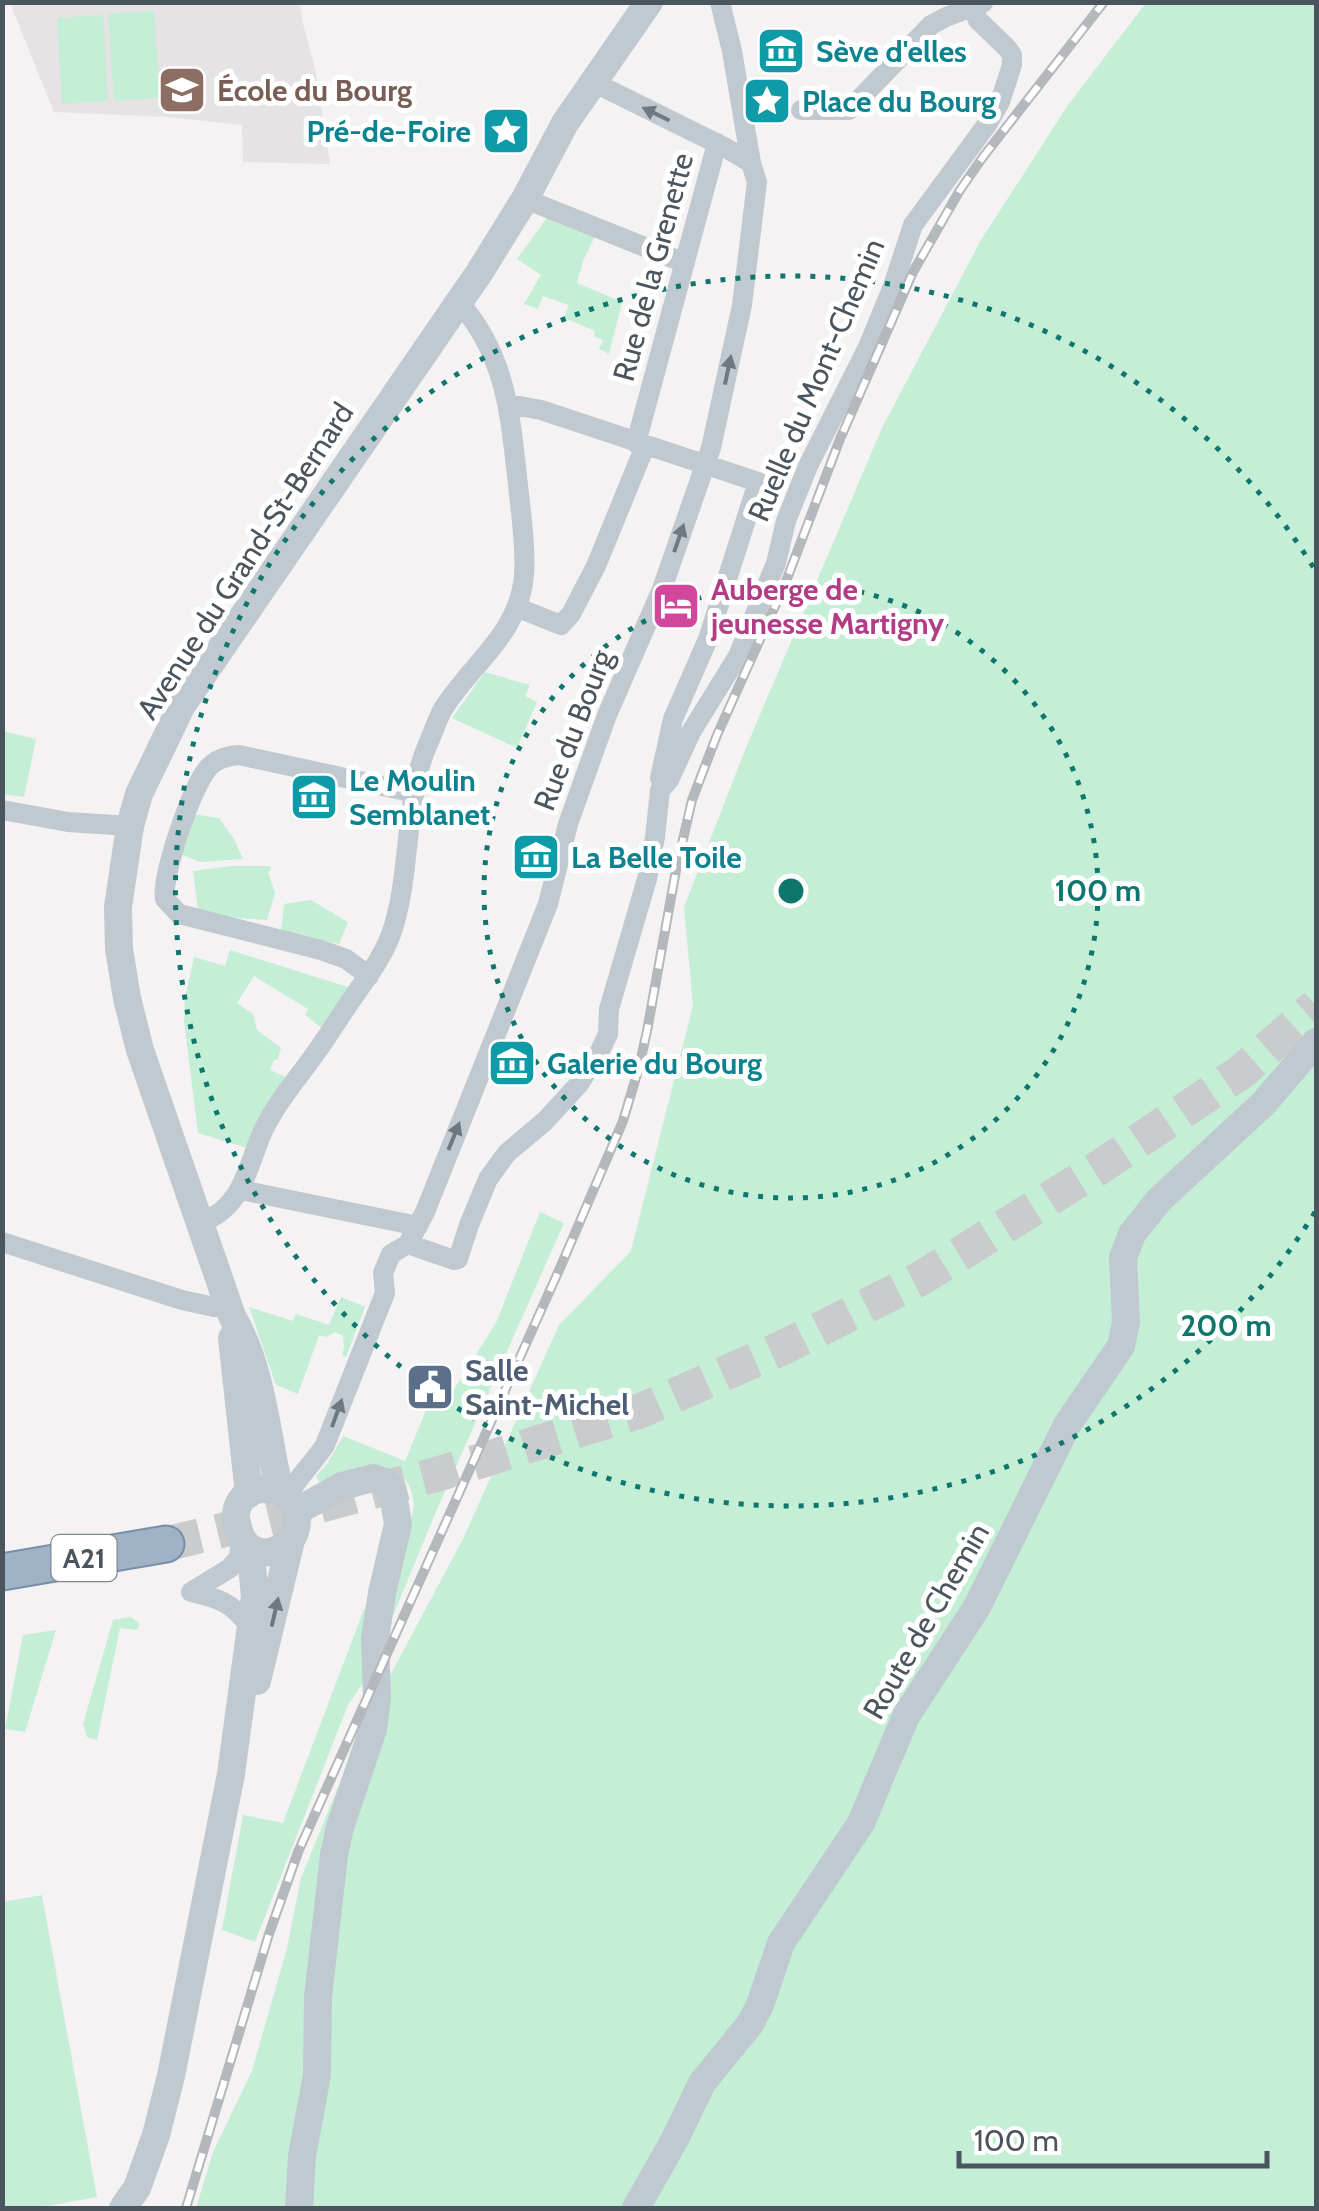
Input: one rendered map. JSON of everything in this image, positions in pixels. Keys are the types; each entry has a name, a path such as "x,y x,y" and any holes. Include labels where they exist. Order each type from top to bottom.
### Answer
{"highway":[{"name":"A21","path":"2,1572 166,1544"}],"street":[{"name":"Avenue du Grand-St-Bernard","path":"288,1500 249,1352 230,1310 140,1050 119,949 118,907 130,826 140,794 182,705 479,273 525,199 565,123 587,66 630,2"},
{"name":"Avenue du Grand-St-Bernard","path":"565,123 649,2"},
{"name":"Rue du Bourg","path":"288,1500 296,1480 325,1445 385,1294 383,1273 390,1254 413,1235 548,904 568,824 607,714 662,589 712,448 742,305 757,182 720,2"},
{"path":"801,110 849,110 931,24 979,6"},
{"name":"Ruelle du Mont-Chemin","path":"660,790 670,780 692,732 738,656 776,563 786,521 808,466 868,346 913,225 1000,102 1012,56 978,20 979,6"},
{"path":"595,83 717,144"},
{"name":"Rue de la Grenette","path":"518,608 562,625 571,614 596,566 641,445 717,144 751,163"},
{"path":"525,199 685,263"},
{"path":"201,1223 219,1216 241,1190 278,1102 378,963 395,922 425,750 444,709 518,608 524,575 522,532 508,404 501,373 487,340 458,301"},
{"path":"508,404 540,410 705,464"},
{"name":"Ruelle du Mont-Chemin","path":"413,1235 458,1259 488,1180 507,1153 545,1122 579,1084 608,1034 609,1010 648,879 656,837 660,776 673,719 708,640 758,482 705,464"},
{"path":"369,976 346,959 321,950 179,914 163,894 173,849 201,778 209,766 222,758 239,755 415,793"},
{"path":"2,810 68,822 130,826"},
{"name":"Route de Chemin","path":"636,2208 698,2090 750,2024 781,1943 861,1824 913,1703 977,1607 1067,1425 1124,1339 1124,1258 1132,1234 1160,1200 1264,1103 1316,1042"},
{"path":"241,1190 413,1235"},
{"path":"2,1242 182,1300 230,1310"},
{"name":"Avenue du Grand-St-Bernard","path":"230,1310 249,1494"},
{"path":"288,1500 373,1478 391,1490 398,1524 375,1638 377,1698 373,1729 334,1855 316,2019 317,2075 303,2146 299,2208"},
{"path":"123,2208 136,2188 156,2135 171,2076 231,1774 255,1596 244,1542 236,1526 236,1512 249,1494 266,1488 288,1500 298,1523 231,1774"},
{"path":"244,1542 270,1552 291,1540"},
{"path":"244,1542 230,1568 190,1592 216,1597 238,1612 250,1627"}],"shaded area":[{"name":"École du Bourg","path":"10,3 300,3 330,164 243,162 242,125 54,112"}],"green space":[{"path":"1146,3 1316,3 1316,2208 196,2208 213,2152 252,2071 287,1948 301,1878 362,1728 463,1539 559,1325 631,1251 693,1005 684,907 745,750 882,428 981,240 1068,105"},
{"path":"154,11 160,98 114,101 108,14"},
{"path":"103,15 108,101 62,104 57,18"},
{"path":"549,215 596,234 577,283 622,302 609,354 599,349 603,340 594,336 595,331 564,318 569,305 543,296 538,309 524,304 541,275 517,259"},
{"path":"485,672 530,685 525,696 537,702 517,748 452,718"},
{"path":"3,731 36,739 24,797 3,794"},
{"path":"192,814 219,818 243,859 200,862 180,854"},
{"path":"270,866 268,872 275,893 267,920 198,910 193,871"},
{"path":"311,900 348,922 339,944 281,930 284,904"},
{"path":"230,950 351,988 322,1028 305,1015 308,1009 254,976 237,1003 253,1014 257,1030 281,1048 270,1070 286,1077 266,1107 247,1148 198,1133 184,1021 194,957 225,966"},
{"path":"540,1212 564,1223 385,1635 414,1506 410,1488 401,1475 379,1468 354,1469 320,1483 316,1476 343,1436 405,1461 430,1401 444,1405 496,1323"},
{"path":"341,1297 365,1307 346,1357 342,1355 343,1336 335,1332 326,1337 319,1335 298,1394 276,1385 249,1307 293,1321 296,1314 329,1325"},
{"path":"364,1609 365,1680 348,1705 255,1942 222,1930 243,1815 283,1823"},
{"path":"130,1617 139,1627 120,1628 97,1740 87,1737 83,1724 113,1620"},
{"path":"56,1630 25,1732 5,1729 23,1635"},
{"path":"42,1895 97,2197 36,2208 3,2208 3,1902"}],"tunnel":[{"path":"166,1544 438,1474 640,1411 782,1348 918,1280 1097,1169 1241,1072 1316,1006"}],"railway":[{"path":"186,2208 269,1934 298,1852 623,1121 647,1031 692,800 785,584 840,439 913,272 960,190 1104,2"}],"place":[{"name":"Sève d'elles","path":"781,51"},
{"name":"École du Bourg","path":"182,90"},
{"name":"Place du Bourg","path":"767,101"},
{"name":"Pré-de-Foire","path":"506,131"},
{"name":"Auberge de jeunesse Martigny","path":"676,606"},
{"name":"Le Moulin Semblanet","path":"314,797"},
{"name":"La Belle Toile","path":"536,857"},
{"name":"Galerie du Bourg","path":"512,1063"},
{"name":"Salle Saint-Michel","path":"430,1387"}]}
